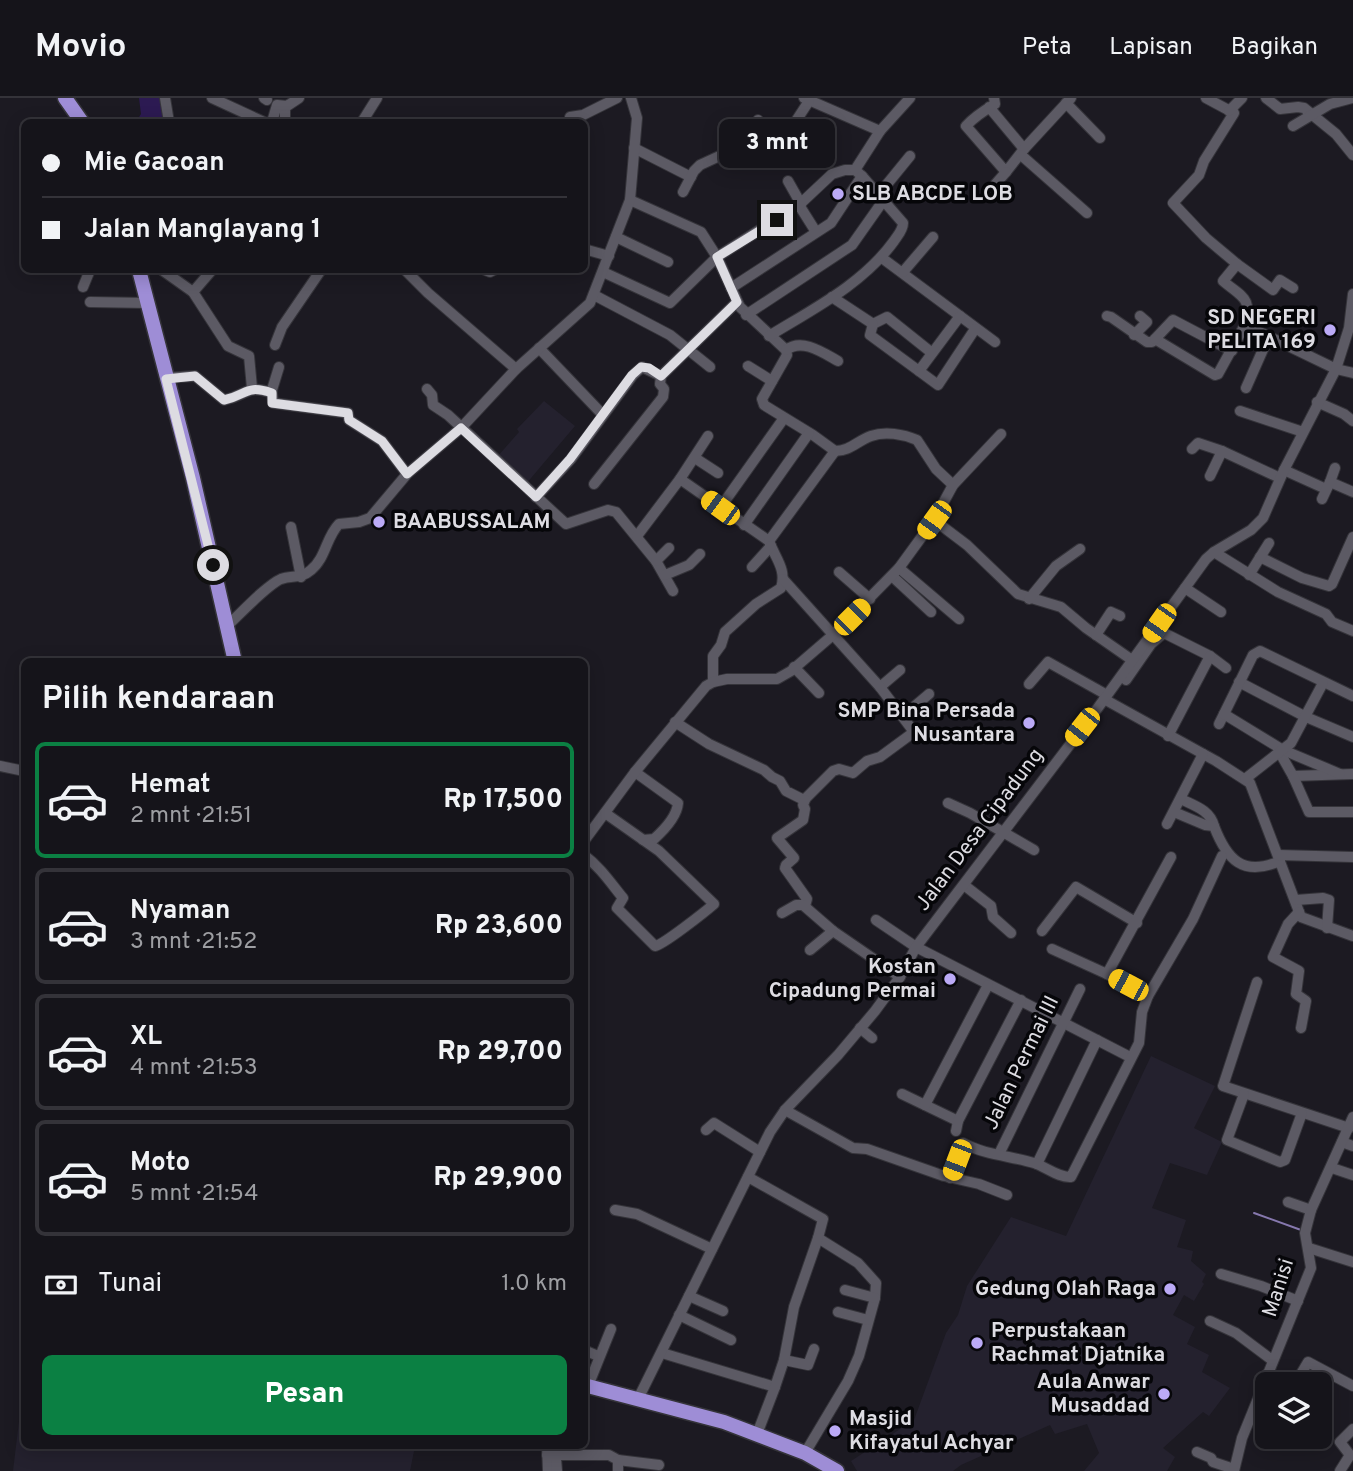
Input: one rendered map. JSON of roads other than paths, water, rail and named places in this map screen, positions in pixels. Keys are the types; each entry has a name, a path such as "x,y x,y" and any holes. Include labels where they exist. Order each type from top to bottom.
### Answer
{"highway":[{"path":"65,98 80,119"},
{"path":"140,273 193,478 234,658"},
{"path":"588,1386 724,1422 805,1453 833,1470"}],"street":[{"path":"165,98 168,119"},
{"path":"212,98 258,119"},
{"path":"273,119 277,105 285,106 299,98"},
{"path":"363,119 377,98"},
{"path":"570,117 583,115 617,98"},
{"path":"227,626 279,580 301,577 313,569 339,524 370,518 407,474 461,428 516,369 587,306 594,295 630,200 637,118 631,98"},
{"path":"1206,98 1234,113 1204,161 1199,175 1173,204 1206,238 1273,290 1280,281 1293,288"},
{"path":"1266,98 1280,109 1301,107 1336,134 1353,155"},
{"path":"1293,127 1330,104 1352,98"},
{"path":"732,288 831,223 880,131 903,99"},
{"path":"1229,111 1240,99"},
{"path":"758,120 774,143 781,144 807,100 880,131"},
{"path":"992,188 1069,100 1100,138"},
{"path":"1006,172 967,126 991,103 1023,152 1087,213"},
{"path":"285,106 285,119"},
{"path":"683,192 700,165 767,134"},
{"path":"634,148 691,177"},
{"path":"746,315 852,245 910,156"},
{"path":"603,271 670,303 717,257 800,205 832,174 845,170 858,173 904,225 882,258 867,272 769,336"},
{"path":"788,181 816,232"},
{"path":"630,200 697,229 717,257 737,302 746,315 786,350 787,355 762,403 835,452 849,450 875,435 896,434 918,440 936,469 954,485"},
{"path":"616,237 668,262"},
{"path":"903,272 933,237"},
{"path":"588,250 609,256"},
{"path":"882,258 995,342"},
{"path":"1134,335 1144,319 1158,336 1215,375 1218,374 1245,325 1249,308 1223,281 1237,264"},
{"path":"83,287 89,273"},
{"path":"166,273 193,292 225,343 249,356 252,388"},
{"path":"193,292 209,273"},
{"path":"275,345 282,327 319,273"},
{"path":"408,273 516,369"},
{"name":"Jalan Desa Cipadung","path":"638,1399 760,1153 787,1111 838,1055 900,977 916,947 1214,552 1251,530 1259,522 1317,402 1336,369 1347,339 1353,294"},
{"path":"594,295 670,335 710,367"},
{"path":"832,297 873,324"},
{"path":"90,302 148,303"},
{"path":"593,484 663,397 665,393 660,384 661,376 737,302"},
{"path":"919,371 960,316"},
{"path":"1107,316 1147,342 1153,342 1173,320 1232,351"},
{"path":"932,354 887,317 873,324 870,335 938,385 975,329"},
{"path":"1245,325 1336,369 1353,373"},
{"path":"1246,388 1269,336"},
{"path":"786,350 793,345 801,345 838,362"},
{"path":"539,348 603,415"},
{"path":"748,366 772,381"},
{"path":"279,367 271,393 272,403 346,412 349,414 349,420 382,441 407,474"},
{"path":"536,497 570,459 641,367 649,368 661,376"},
{"path":"166,379 195,376 224,400 252,388 271,393"},
{"path":"427,389 432,395 433,405 448,415 568,525 613,510 656,561 673,591"},
{"path":"1317,402 1353,421"},
{"path":"1240,411 1303,432"},
{"path":"720,508 784,418"},
{"path":"744,525 809,433"},
{"path":"588,836 635,772 706,686 727,679 778,679 834,634 870,599 895,572 934,520 954,485 1001,434"},
{"path":"637,536 695,458 708,436"},
{"path":"1192,449 1198,443 1326,490 1353,492"},
{"path":"1210,476 1222,451"},
{"path":"752,567 835,452"},
{"path":"695,458 718,473"},
{"path":"1326,490 1335,468"},
{"path":"680,479 770,544 782,565 783,579 777,591 755,604 725,632 721,645 713,656 713,682"},
{"path":"934,520 967,545 1017,593 1061,607 1132,660"},
{"path":"291,527 301,577"},
{"path":"1260,557 1302,578 1329,586 1353,537"},
{"path":"1249,575 1269,543"},
{"path":"656,561 669,548"},
{"path":"1029,599 1056,566 1080,549"},
{"path":"1214,552 1249,575 1309,608 1326,614 1333,623 1353,631"},
{"path":"665,575 689,565 700,554"},
{"path":"839,572 870,599"},
{"path":"895,572 931,612"},
{"path":"895,572 959,619"},
{"path":"783,579 880,687 914,732 880,757 867,761 853,773 839,769 833,771 803,804 803,820 777,838 794,858 785,867 807,899 804,906"},
{"path":"1185,589 1221,612"},
{"path":"1096,635 1111,612 1120,616"},
{"path":"1126,681 1151,644 1163,634 1168,634 1210,656 1226,668"},
{"path":"1339,774 1282,751 1221,719 1253,655 1261,650 1353,696"},
{"path":"1168,736 1210,656"},
{"path":"1029,684 1048,662 1168,736 1245,779 1251,785 1303,919 1353,936"},
{"path":"794,667 819,693"},
{"path":"880,687 900,670"},
{"path":"1240,682 1306,717 1353,737"},
{"path":"1245,779 1291,743 1323,682"},
{"path":"903,716 929,694"},
{"path":"675,722 709,744 764,770 780,780 786,791 806,800"},
{"path":"1282,751 1310,812 1353,813"},
{"path":"1167,824 1203,754"},
{"path":"0,766 21,770"},
{"path":"635,772 678,803 677,810 664,830 654,839 643,840"},
{"path":"1293,776 1353,774"},
{"path":"1181,799 1207,813 1212,818 1224,850 1247,865 1261,868 1279,858 1353,858"},
{"path":"948,803 1034,850"},
{"path":"1174,812 1214,826"},
{"path":"588,858 601,868 605,878 622,897 623,900 617,908 653,944 659,946 714,904 659,851 605,813"},
{"path":"950,1178 963,1143 984,1152 1037,1164 1064,1177 1071,1177 1139,1043 1142,1012 1148,996 1193,919 1222,856"},
{"path":"1107,974 1171,858"},
{"path":"964,885 991,906 993,917 1011,933"},
{"path":"1042,931 1076,887 1137,923"},
{"path":"1296,900 1329,900 1327,928"},
{"path":"782,914 796,905 804,906 833,931 900,977"},
{"path":"1300,912 1288,924 1273,957 1298,971 1296,993 1306,1001 1301,1028"},
{"path":"876,920 916,947 1130,1057"},
{"path":"810,950 833,931"},
{"path":"1052,949 1148,996"},
{"path":"1257,982 1223,1083 1226,1088 1349,1128"},
{"path":"925,1105 988,985"},
{"name":"Jalan Permai III","path":"999,1154 1080,989"},
{"path":"902,1094 957,1126 1021,1000"},
{"path":"860,1028 872,1038"},
{"path":"1037,1164 1097,1040"},
{"path":"1244,1094 1227,1140 1280,1162 1285,1160 1302,1113"},
{"path":"787,1111 853,1148 867,1149 1007,1195"},
{"name":"Manisi","path":"1268,1372 1311,1268 1305,1233 1311,1210 1353,1117"},
{"path":"706,1130 714,1123 760,1153"},
{"path":"1342,1142 1353,1146"},
{"path":"1332,1168 1353,1175"},
{"path":"748,1177 824,1221 794,1307 784,1360 757,1434"},
{"path":"1288,1202 1311,1210"},
{"path":"615,1210 638,1214 712,1249"},
{"path":"805,1453 848,1381 859,1356 876,1283 842,1252 818,1238"},
{"path":"1308,1248 1353,1262"},
{"path":"1220,1274 1298,1301"},
{"path":"845,1290 874,1298"},
{"path":"689,1296 723,1311"},
{"path":"838,1312 868,1320"},
{"path":"679,1315 731,1340"},
{"path":"1210,1321 1236,1333 1272,1360"},
{"path":"588,1380 611,1329"},
{"path":"784,1360 808,1365 814,1349"},
{"path":"588,1352 598,1356"},
{"path":"662,1353 775,1387"},
{"path":"1302,1372 1308,1362 1327,1372"},
{"path":"1332,1375 1353,1386"},
{"name":"Manisi","path":"1234,1470 1242,1438 1255,1405"},
{"path":"1340,1471 1351,1455 1340,1443 1350,1431"},
{"path":"551,1450 603,1454 618,1460 659,1465"},
{"path":"548,1471 551,1450"},
{"path":"551,1450 557,1471"},
{"path":"1197,1451 1211,1458 1213,1462 1234,1470"},
{"path":"618,1460 618,1471"}],"waterway":[{"path":"1254,1213 1301,1230"}],"place":[{"name":"SLB ABCDE LOB","path":"838,194"},
{"name":"SD NEGERI PELITA 169","path":"1330,330"},
{"name":"BAABUSSALAM","path":"379,522"},
{"name":"SMP Bina Persada Nusantara","path":"1029,723"},
{"name":"Kostan Cipadung Permai","path":"950,979"},
{"name":"Gedung Olah Raga","path":"1170,1289"},
{"name":"Perpustakaan Rachmat Djatnika","path":"977,1343"},
{"name":"Aula Anwar Musaddad","path":"1164,1394"},
{"name":"Masjid Kifayatul Achyar","path":"835,1431"}]}
